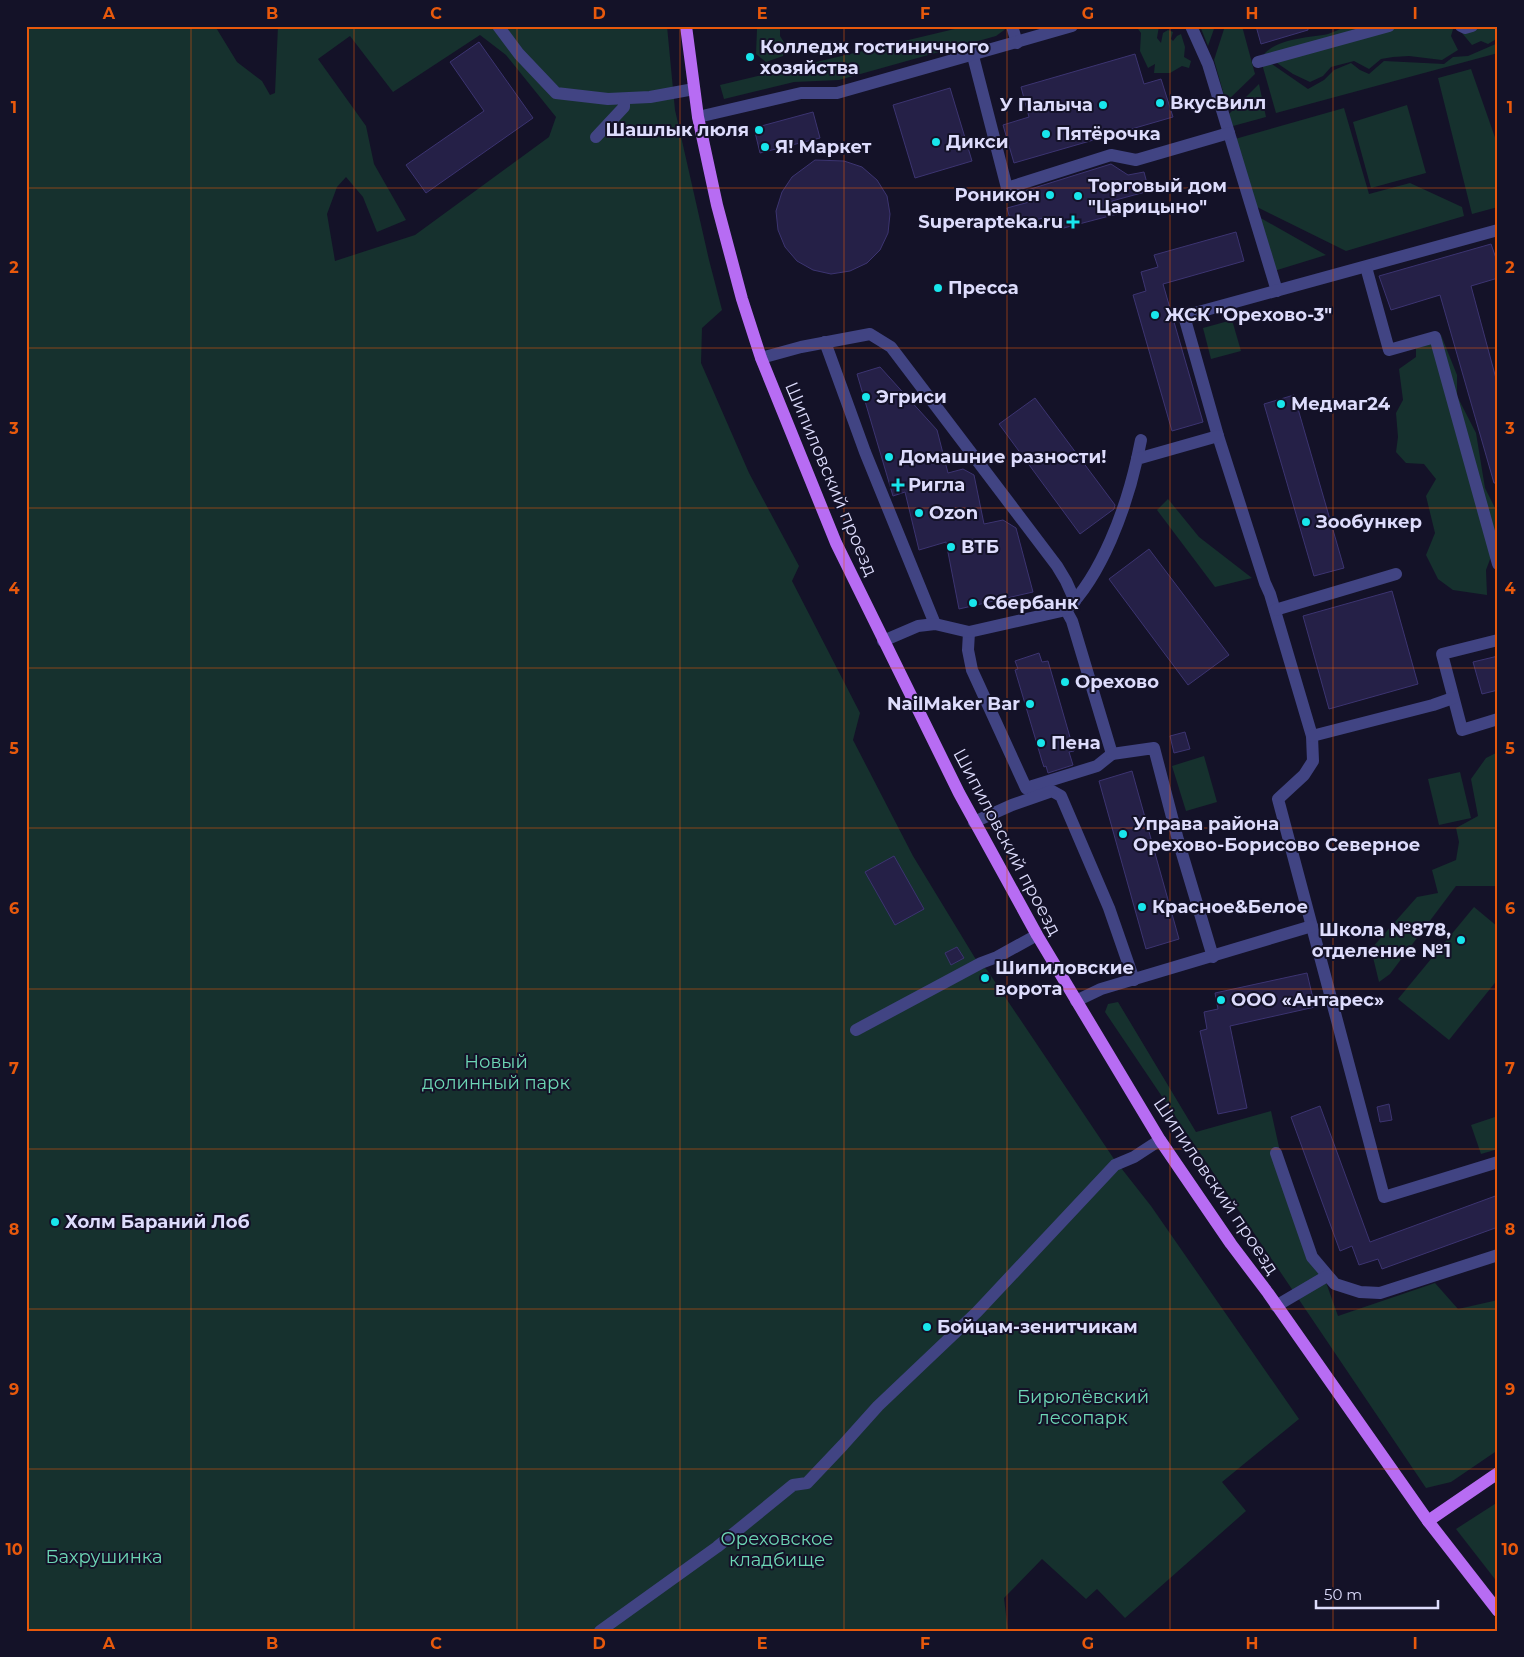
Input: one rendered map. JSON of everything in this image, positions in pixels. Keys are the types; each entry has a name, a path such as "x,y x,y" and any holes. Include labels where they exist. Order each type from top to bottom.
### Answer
{"main road":[{"name":"Шипиловский проезд","path":"686,26 698,117 730,255 761,358 836,543 974,822 1037,935 1160,1140 1231,1244 1428,1521 1498,1611"},
{"path":"1428,1521 1498,1473"}],"lane":[{"path":"498,26 519,54 556,93 581,97 624,99 650,97 694,89"},
{"path":"1012,26 1017,43"},
{"path":"698,117 801,93 837,93 973,56 1072,26"},
{"path":"1191,26 1208,64 1226,137 1277,291"},
{"path":"1258,62 1389,26"},
{"path":"1461,26 1465,28 1472,26"},
{"path":"973,56 1007,188 1111,156 1136,160 1226,137"},
{"path":"596,137 624,107 624,99"},
{"path":"1498,230 1184,316 1218,436 1275,610 1312,736 1312,761 1304,775 1278,800 1384,1197 1498,1162"},
{"path":"1366,266 1389,350 1435,337 1498,564"},
{"path":"761,358 825,342 870,334 891,347 1057,566 1066,581 1072,621 1112,754"},
{"path":"825,342 865,452 935,624"},
{"path":"1137,459 1218,436"},
{"path":"883,641 918,626 935,624 969,632 1070,606 1094,571 1110,540 1130,488 1141,440"},
{"path":"1275,610 1396,574"},
{"path":"969,632 968,650 972,670 1026,788 1097,766 1112,754 1154,748 1178,840 1213,957"},
{"path":"1498,640 1442,654 1462,730 1498,719"},
{"path":"1312,736 1453,698"},
{"path":"974,822 1012,805 1052,791 1061,796 1109,908 1134,980"},
{"path":"1076,1001 1101,989 1312,926"},
{"path":"856,1030 980,963 997,957 1037,935"},
{"path":"600,1631 717,1547 794,1485 807,1483 878,1406 977,1312 1115,1165 1134,1157 1160,1140"},
{"path":"1276,1153 1312,1257 1334,1284 1360,1292 1380,1293 1498,1254"},
{"path":"1276,1306 1327,1276"}],"green space":[{"name":"Новый долинный парк","path":"26,26 215,26 237,62 262,81 270,95 275,93 278,26 667,26 675,110 722,310 702,328 701,363 749,473 799,566 792,581 860,713 853,740 913,856 975,958 987,970 1114,1159 1151,1206 1299,1419 1222,1482 1246,1511 1125,1618 1097,1589 1086,1599 1042,1559 1004,1598 1008,1631 26,1631","holes":["480,35 506,55 556,117 549,137 415,235 335,261 327,214 337,187 346,177 363,197 377,232 406,220 374,164 366,126 318,59 350,36 393,92"]},
{"path":"750,26 780,26 780,36 785,44 783,56 766,62 756,54 757,29"},
{"path":"967,26 1007,26 1007,28 996,36 839,80 794,82 724,99 720,85"},
{"path":"1136,26 1159,26 1157,38 1161,43 1163,33 1168,30 1173,32 1171,39 1173,41 1181,34 1185,47 1184,57 1191,61 1189,68 1182,66 1170,73 1154,73 1155,64 1148,68 1140,51 1141,33"},
{"path":"1200,26 1215,26 1208,46"},
{"path":"1225,26 1242,26 1255,74 1226,102 1214,60"},
{"path":"1346,26 1454,26 1451,36 1458,50 1442,60 1409,56 1381,59 1369,69 1354,61 1331,67 1323,76 1310,82 1293,74 1264,54 1270,49 1286,42 1328,34"},
{"path":"1465,26 1498,26 1498,38 1488,44 1481,41 1472,45 1462,33"},
{"path":"1498,43 1498,53 1276,113 1262,64 1269,62 1308,89 1324,80 1334,70 1351,63 1369,74 1384,61 1444,64 1453,57 1468,56"},
{"path":"1471,69 1498,146 1498,207 1472,214 1438,78"},
{"path":"1259,84 1266,117 1233,126 1229,114"},
{"path":"1407,105 1426,173 1371,188 1353,122"},
{"path":"1344,108 1369,194 1410,183 1462,207 1464,216 1346,251 1255,206 1235,139"},
{"path":"1257,216 1326,255 1274,271"},
{"path":"1232,320 1241,351 1211,359 1203,328"},
{"path":"1441,335 1457,375 1457,396 1476,433 1485,488 1496,510 1498,538 1486,570 1487,595 1453,590 1438,579 1426,555 1435,533 1426,496 1436,479 1424,464 1406,463 1396,452 1398,437 1396,413 1403,400 1399,369 1416,357 1416,337"},
{"path":"1168,499 1199,537 1252,578 1215,587 1157,510"},
{"path":"1498,752 1498,886 1456,886 1390,974 1379,982 1371,949 1417,897 1438,893 1432,870 1456,860 1459,842 1456,828 1478,816 1471,779 1486,758"},
{"path":"1204,756 1217,802 1186,811 1172,766"},
{"path":"1460,772 1471,818 1439,825 1428,779"},
{"path":"1474,907 1498,927 1498,979 1449,1040 1398,999"},
{"path":"1118,1002 1196,1132 1271,1111 1281,1156 1338,1316 1435,1283 1458,1309 1498,1300 1498,1450 1451,1482 1426,1488 1105,1012 1108,1004"},
{"path":"1498,1116 1498,1149 1481,1154 1471,1125"},
{"path":"1498,1502 1498,1583 1456,1529"}],"building":[{"path":"1256,26 1308,26 1308,30 1261,44"},
{"path":"479,42 533,118 426,193 406,165 484,111 450,62"},
{"path":"1135,54 1144,84 1161,79 1173,117 1014,163 1003,125 1029,117 1021,87"},
{"path":"950,88 972,161 915,178 893,105"},
{"path":"813,112 820,138 760,153 754,128"},
{"path":"815,160 844,161 862,167 877,180 887,196 890,214 888,233 880,250 867,263 850,271 831,274 813,270 797,261 785,247 778,230 776,211 782,192 792,177"},
{"name":"Торговый дом \"Царицыно\"","path":"1111,164 1128,175 1144,172 1149,191 1112,201 1117,214 1060,229 1047,217 1012,226 1007,208 1033,201 1021,192"},
{"name":"ЖСК \"Орехово-3\"","path":"1236,232 1244,261 1163,284 1203,422 1172,431 1133,295 1146,291 1141,272 1158,267 1154,255"},
{"path":"1491,244 1498,264 1498,278 1471,286 1498,386 1498,483 1494,483 1440,295 1391,310 1379,276"},
{"path":"880,367 937,430 948,473 963,469 974,475 984,524 1003,520 1016,528 1033,592 959,609 946,542 919,550 905,492 893,496 857,374"},
{"path":"1294,395 1344,568 1314,576 1264,404"},
{"path":"1035,398 1115,505 1114,509 1080,534 999,424"},
{"path":"1149,549 1229,655 1188,685 1109,579"},
{"path":"1392,591 1418,684 1329,709 1303,616"},
{"path":"1039,653 1042,662 1048,661 1074,751 1069,752 1073,765 1048,773 1042,761 1015,670 1018,669 1015,661"},
{"path":"1498,656 1498,690 1482,694 1473,662"},
{"path":"1185,732 1190,749 1174,753 1170,736"},
{"path":"1132,771 1179,939 1146,949 1099,781"},
{"path":"894,856 924,909 895,925 865,872"},
{"path":"957,947 964,958 951,965 945,953"},
{"path":"1307,973 1315,1007 1230,1026 1247,1108 1218,1114 1200,1031 1207,1029 1204,1012 1218,1009 1215,993"},
{"path":"1389,1104 1392,1120 1380,1122 1377,1107"},
{"path":"1320,1106 1370,1242 1498,1195 1498,1227 1382,1269 1378,1259 1359,1265 1352,1246 1340,1251 1291,1117"}],"place":[{"name":"Колледж гостиничного хозяйcтва","path":"750,57"},
{"name":"ВкусВилл","path":"1160,103"},
{"name":"У Палыча","path":"1103,105"},
{"name":"Шашлык люля","path":"759,130"},
{"name":"Пятёрочка","path":"1046,134"},
{"name":"Дикси","path":"936,142"},
{"name":"Я! Маркет","path":"765,147"},
{"name":"Роникон","path":"1050,195"},
{"name":"Торговый дом \"Царицыно\"","path":"1078,196"},
{"name":"Superapteka.ru","path":"1073,222"},
{"name":"Пресса","path":"938,288"},
{"name":"ЖСК \"Орехово-3\"","path":"1155,315"},
{"name":"Эгриси","path":"866,397"},
{"name":"Медмаг24","path":"1281,404"},
{"name":"Домашние разности!","path":"889,457"},
{"name":"Ригла","path":"898,485"},
{"name":"Ozon","path":"919,513"},
{"name":"Зообункер","path":"1306,522"},
{"name":"ВТБ","path":"951,547"},
{"name":"Сбербанк","path":"973,603"},
{"name":"Орехово","path":"1065,682"},
{"name":"NailMaker Bar","path":"1030,704"},
{"name":"Пена","path":"1041,743"},
{"name":"Управа района Орехово-Борисово Северное","path":"1123,834"},
{"name":"Красное&Белое","path":"1142,907"},
{"name":"Школа №878, отделение №1","path":"1461,940"},
{"name":"Шипиловские ворота","path":"985,978"},
{"name":"ООО «Антарес»","path":"1221,1000"},
{"name":"Холм Бараний Лоб","path":"55,1222"},
{"name":"Бойцам-зенитчикам","path":"927,1327"}],"park label":[{"name":"Бирюлёвский лесопарк","path":"1083,1407"},
{"name":"Ореховское кладбище","path":"777,1549"},
{"name":"Бахрушинка","path":"104,1557"}]}
